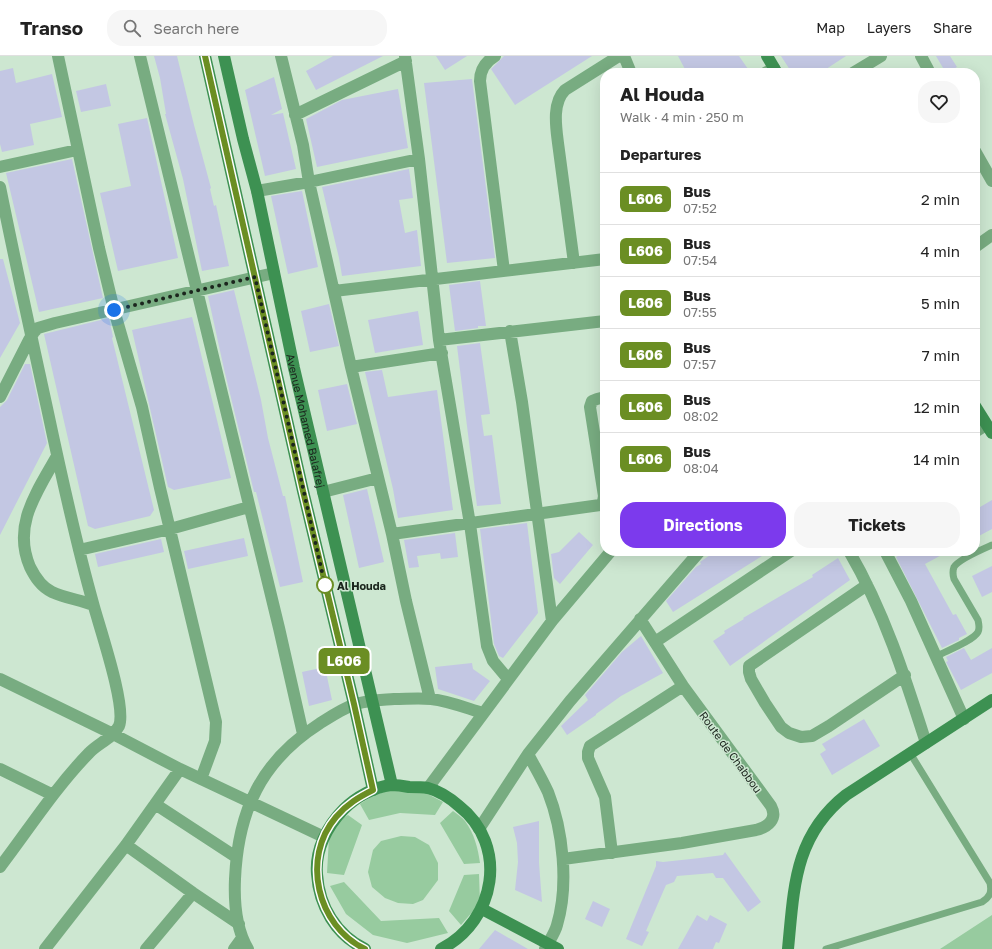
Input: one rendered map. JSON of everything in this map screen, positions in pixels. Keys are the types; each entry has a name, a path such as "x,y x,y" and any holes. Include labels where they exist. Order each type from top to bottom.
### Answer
{"street":[{"path":"58,56 77,150 114,310 142,407 216,722 215,741 201,779"},
{"path":"140,56 303,734"},
{"name":"Avenue Mohamed Balafrej","path":"205,56 303,491 373,790"},
{"name":"Avenue Mohamed Balafrej","path":"224,56 243,139 257,191 294,368 392,785"},
{"path":"281,56 303,145 309,182 351,367 392,534 430,699"},
{"path":"495,56 483,67 480,81 504,270"},
{"path":"574,263 556,128 557,104 560,95 565,90 619,56"},
{"path":"624,56 629,68"},
{"path":"767,56 771,68"},
{"path":"861,68 881,56"},
{"path":"921,56 927,68"},
{"path":"295,114 405,58 419,159 439,340 470,524 488,650 493,661 508,679"},
{"path":"0,167 77,150"},
{"path":"257,191 309,182 419,159"},
{"path":"980,160 992,181"},
{"path":"0,187 57,456 79,550 106,648 121,714 119,726 113,734 93,749 79,763 52,795 0,867"},
{"path":"980,243 992,235"},
{"path":"334,291 600,260"},
{"path":"0,397 31,336 38,328 274,273"},
{"path":"439,340 600,322"},
{"path":"510,331 522,402 552,621"},
{"path":"351,367 442,353"},
{"path":"600,398 594,399 590,407 600,471"},
{"path":"980,414 989,429"},
{"path":"57,456 29,506 23,538 25,556 33,573 40,583 51,592 93,604"},
{"path":"323,492 378,478"},
{"path":"392,534 596,506 600,504"},
{"path":"79,550 170,529 249,507"},
{"path":"428,788 552,621 607,556"},
{"path":"479,829 528,754 570,701 696,556"},
{"path":"655,642 780,556"},
{"path":"852,556 867,585 905,675 926,743"},
{"path":"888,556 937,656 964,719"},
{"path":"867,585 749,666 751,679 781,727 789,733 797,736 808,737 829,726 905,675"},
{"name":"Route de Chabbou","path":"563,859 612,854 756,830 769,825 773,818 774,811 771,806 683,686 640,619"},
{"path":"0,679 249,803 324,837"},
{"path":"612,854 605,798 588,758 590,746 683,686"},
{"path":"248,949 242,938 235,904 234,887 236,857 249,803 265,775 282,754 303,734 326,719 354,704 372,700 430,699 483,713"},
{"path":"788,949 791,912 798,869 803,852 812,834 834,805 863,783 992,700"},
{"path":"482,910 550,947 560,911 564,871 563,859 560,836 551,803 528,754"},
{"path":"0,769 52,795"},
{"path":"45,949 126,844 180,769"},
{"path":"365,949 348,938 335,925 325,909 319,891 316,873 318,854 324,837 336,817 341,812 353,801 373,790 392,785 428,788 449,797 466,811 479,829 487,848 490,869 489,890 482,910 463,935 441,949"},
{"path":"155,804 236,857"},
{"path":"126,844 193,893 239,924"},
{"path":"146,949 193,893"},
{"path":"234,949 242,938"}],"lane":[{"path":"980,551 992,545"},
{"path":"937,656 977,634 979,627 978,620 954,579 953,573 955,566 971,556"},
{"path":"826,949 982,902 988,898 991,890 990,883 910,753"}],"green space":[{"path":"395,789 422,791 443,802 435,815 400,813 369,820 360,804 374,795"},
{"path":"453,811 464,820 471,831 477,846 480,863 464,864 440,823"},
{"path":"348,815 362,825 344,875 327,873 329,837 333,824"},
{"path":"401,836 415,837 429,845 438,863 438,880 423,900 413,904 398,903 385,898 372,887 368,872 373,850 381,841"},
{"path":"479,874 480,903 461,925 449,911 464,875"},
{"path":"344,882 381,921 439,918 448,933 407,943 373,935 346,914 330,886"},
{"path":"992,915 992,949 940,949"}],"building":[{"path":"154,56 177,56 211,188 214,206 216,205 229,266 202,271 183,179 165,114 160,78"},
{"path":"333,56 383,56 316,90 306,71"},
{"path":"436,56 467,56 445,70"},
{"path":"504,56 592,56 515,105 491,69"},
{"path":"678,56 739,56 747,68 684,68"},
{"path":"781,56 846,56 828,68 789,68"},
{"path":"936,56 950,56 957,67 955,68 943,68"},
{"path":"13,68 16,83 52,74 62,117 30,124 34,145 2,152 0,144 0,71"},
{"path":"274,77 282,109 271,115 283,113 296,169 265,176 245,90"},
{"path":"472,79 495,258 447,263 424,83"},
{"path":"106,84 111,106 81,112 76,91"},
{"path":"398,89 408,148 317,167 306,119 342,100"},
{"path":"147,118 178,258 118,271 100,193 131,186 118,124"},
{"path":"72,159 103,298 39,312 6,173"},
{"path":"409,169 413,198 399,200 405,233 417,230 421,266 342,276 322,187"},
{"path":"302,191 318,267 288,274 271,196"},
{"path":"0,259 3,259 20,323 0,358"},
{"path":"480,281 486,326 478,326 478,328 455,331 449,285"},
{"path":"234,290 261,400 268,438 283,496 285,496 303,582 280,587 256,492 254,492 208,296"},
{"path":"329,304 339,346 310,352 301,311"},
{"path":"418,311 423,345 375,353 368,320"},
{"path":"192,317 231,478 174,490 168,487 132,330"},
{"path":"109,318 112,338 154,510 150,516 95,529 88,526 44,334"},
{"path":"480,343 490,414 481,415 484,436 492,435 501,504 477,506 457,346"},
{"path":"25,364 30,364 47,443 0,535 0,407 7,400"},
{"path":"382,370 388,397 437,390 453,510 398,518 393,489 365,372"},
{"path":"347,384 357,424 327,431 318,390"},
{"path":"367,489 384,562 359,568 343,495"},
{"path":"992,500 992,529 980,535 980,507"},
{"path":"527,523 538,613 503,658 499,656 494,644 480,529"},
{"path":"579,532 593,545 560,584 554,578 551,554 559,552"},
{"path":"455,533 458,557 441,559 440,553 417,556 419,567 409,568 404,540"},
{"path":"244,538 248,556 188,569 184,551"},
{"path":"161,539 164,552 98,567 95,554"},
{"path":"709,556 762,556 673,612 666,601 696,567 701,564 700,562"},
{"path":"940,556 925,564 953,615 956,614 967,634 959,638 959,640 942,648 896,557"},
{"path":"838,558 850,580 730,666 713,641 725,633 724,631 744,619 743,618 813,577 812,575"},
{"path":"992,566 992,592 982,597 972,576"},
{"path":"641,636 663,673 621,696 567,735 561,726 588,700 585,695 622,652"},
{"path":"964,648 971,660 992,648 992,673 961,690 946,662 948,661 946,657"},
{"path":"472,663 473,669 490,681 474,701 438,689 435,667"},
{"path":"325,667 332,700 309,706 302,672"},
{"path":"864,719 880,746 832,775 820,754 826,750 822,744"},
{"path":"539,821 539,863 542,902 515,890 518,862 517,843 513,827"},
{"path":"725,852 761,902 748,912 723,878 716,878 713,873 677,876 674,882 666,885 646,931 649,932 642,946 626,939 656,866 656,861 663,862 723,855"},
{"path":"593,901 610,909 602,927 585,919"},
{"path":"697,915 707,921 710,915 727,924 719,943 716,942 713,949 678,949"},
{"path":"495,930 528,949 479,949"}],"bus line":[{"name":"L606","path":"205,56 303,491 373,790 353,801 336,817 324,837 318,854 316,873 319,891 325,909 335,925 348,938 365,949"}],"place":[{"name":"Al Houda","path":"325,585"}],"route":[{"path":"114,310 255,277 325,585"}]}
